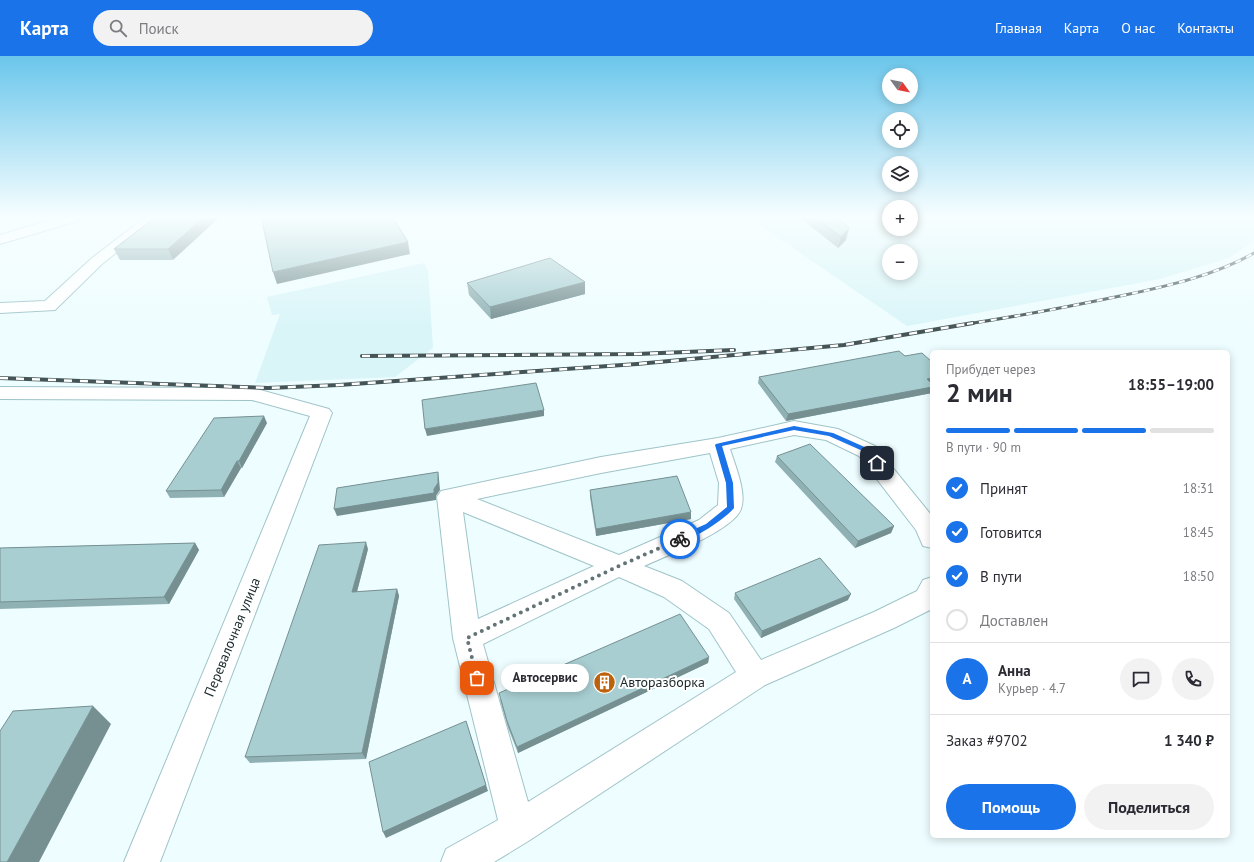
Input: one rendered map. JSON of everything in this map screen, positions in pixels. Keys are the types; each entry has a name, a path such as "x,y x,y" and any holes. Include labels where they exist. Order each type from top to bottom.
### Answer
{"street":[{"path":"0,308 49,306 107,254"},
{"name":"Перевалочная улица","path":"0,393 253,394 322,413 142,862"},
{"path":"448,497 601,465 718,445 794,428 831,434 867,450 926,526 930,535"},
{"path":"467,638 619,566 708,526 730,508 730,483 718,445"},
{"path":"448,497 674,588 720,621 755,676"},
{"path":"448,497 467,638 518,828"},
{"path":"459,862 518,828 755,676 884,620 927,599 930,592"}],"shaded area":[{"path":"801,254 882,254 882,280 918,280 918,254 1235,254 1229,258 1160,279 907,326"},
{"path":"424,263 428,270 433,348 395,377 255,383 280,314 272,315 267,297"}],"building":[{"path":"269,254 356,254 273,272"},
{"path":"550,258 585,282 490,307 467,283"},
{"path":"899,351 905,356 922,353 930,360 930,378 927,379 930,382 930,387 788,414 759,377"},
{"path":"536,383 544,410 425,429 422,400"},
{"path":"264,416 221,490 166,491 214,418"},
{"path":"810,444 894,526 858,541 777,456"},
{"path":"438,472 438,483 434,489 434,493 334,509 337,488"},
{"path":"677,476 691,512 596,529 590,490"},
{"path":"366,542 352,592 397,589 362,753 245,757 319,545"},
{"path":"195,543 164,597 0,602 0,548"},
{"path":"820,558 851,594 762,631 735,593"},
{"name":"Авторазборка","path":"680,614 709,657 517,747 507,721 499,693"},
{"path":"93,706 7,862 0,862 0,731 13,711"},
{"path":"466,721 486,785 383,832 369,762"}],"railway":[{"path":"968,324 1066,307 1158,288 1208,274 1253,254"},
{"path":"968,324 973,323"},
{"path":"0,378 268,388 339,385 637,364 844,345 968,324"},
{"path":"362,356 637,354 734,350"}],"way so far":[{"path":"477,678 467,638 619,566 680,539"}],"place":[{"name":"Автосервис","path":"477,678"},
{"name":"Авторазборка","path":"604,682"}],"route":[{"path":"680,539 708,526 730,508 730,483 718,445 794,428 831,434 867,450 877,463"}]}
